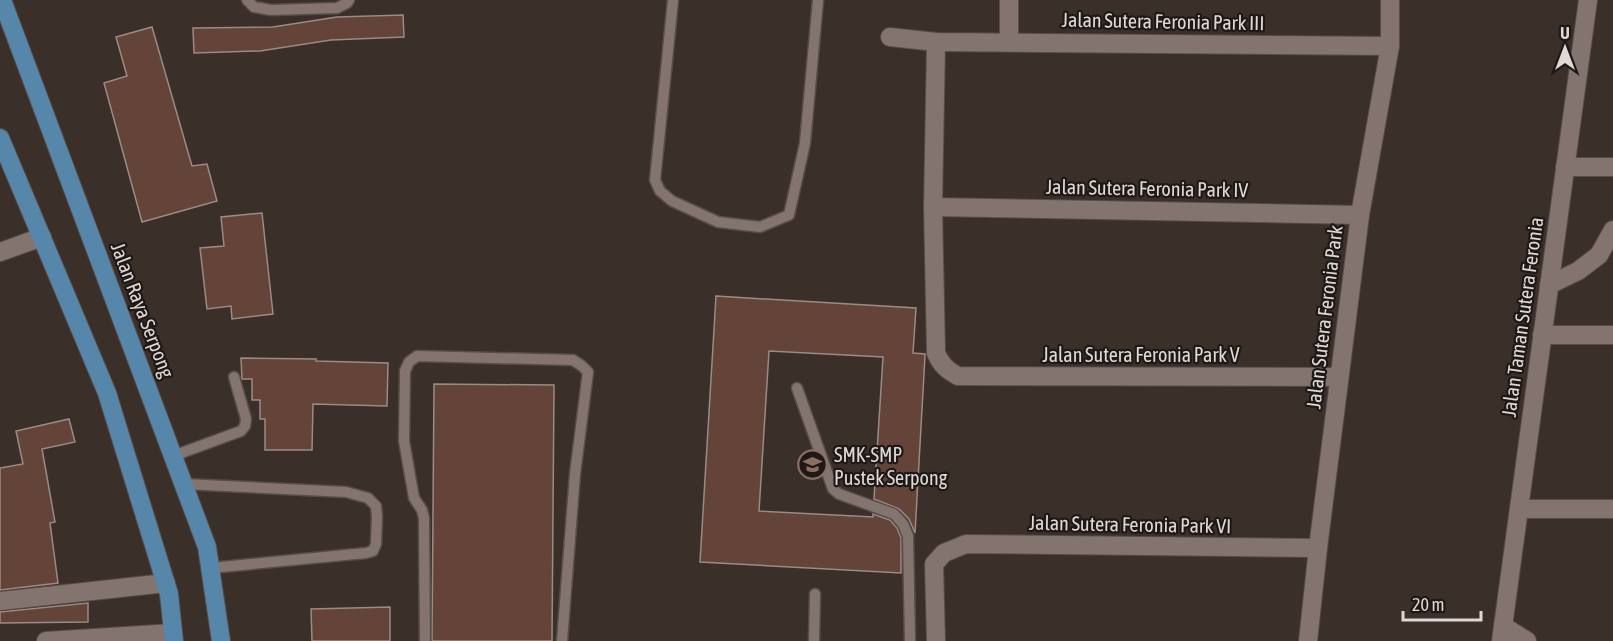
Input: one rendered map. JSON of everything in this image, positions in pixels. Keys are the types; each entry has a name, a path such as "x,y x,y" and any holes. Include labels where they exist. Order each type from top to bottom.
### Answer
{"main road":[{"name":"Jalan Raya Serpong","path":"2,0 207,547 221,641"},
{"path":"0,138 107,393 169,594 173,637"}],"street":[{"path":"1009,0 1009,42"},
{"name":"Jalan Sutera Feronia Park","path":"1308,641 1360,215 1390,46 1390,0"},
{"name":"Jalan Taman Sutera Feronia","path":"1502,634 1588,0"},
{"name":"Jalan Sutera Feronia Park III","path":"890,37 936,42 1390,46"},
{"path":"933,207 936,42"},
{"path":"1564,167 1613,167"},
{"name":"Jalan Sutera Feronia Park IV","path":"933,207 1360,215"},
{"name":"Jalan Sutera Feronia Park V","path":"933,207 936,353 946,369 957,376 1339,377"},
{"path":"1549,285 1578,272 1599,255 1613,230"},
{"path":"0,252 42,237"},
{"path":"1542,335 1613,335"},
{"path":"1519,509 1613,509"},
{"name":"Jalan Sutera Feronia Park VI","path":"936,641 934,564 944,553 966,544 1318,549"},
{"path":"0,601 166,583"},
{"path":"1502,634 1527,641"},
{"path":"46,641 173,637"}],"lane":[{"path":"247,0 254,7 271,10 337,8 349,0"},
{"path":"673,0 655,180 660,191 672,201 718,222 760,227 789,215 805,143 818,0"},
{"path":"425,641 424,518 414,498 404,441 405,371 409,362 417,356 573,360 588,372 575,474 562,641"},
{"path":"173,456 241,431 245,426 246,419 234,378"},
{"path":"797,388 833,489 839,494 894,514 903,524 908,536 910,641"},
{"path":"184,484 346,492 369,498 376,506 378,517 376,544 373,551 211,568"},
{"path":"814,641 816,594"}],"building":[{"path":"403,15 404,37 331,40 260,51 194,53 193,28 273,27 337,17"},
{"path":"152,27 192,166 207,164 217,201 142,222 104,83 127,76 116,37"},
{"path":"262,213 273,314 232,319 231,306 207,309 200,248 224,246 221,217"},
{"path":"716,296 916,308 913,353 925,354 925,356 915,533 909,519 899,509 874,499 883,357 769,351 759,511 873,517 873,514 890,520 897,528 901,538 901,573 700,562"},
{"path":"241,358 388,363 387,406 313,404 312,450 265,450 265,419 260,419 260,400 252,400 252,379 242,379"},
{"path":"434,384 554,385 552,641 432,641"},
{"path":"69,419 75,442 42,449 55,522 50,523 58,583 0,590 0,468 23,464 16,431"},
{"path":"88,603 88,622 0,623 0,612"},
{"path":"390,607 390,641 312,641 311,609"}],"place":[{"name":"SMK-SMP Pustek Serpong","path":"813,465"}]}
